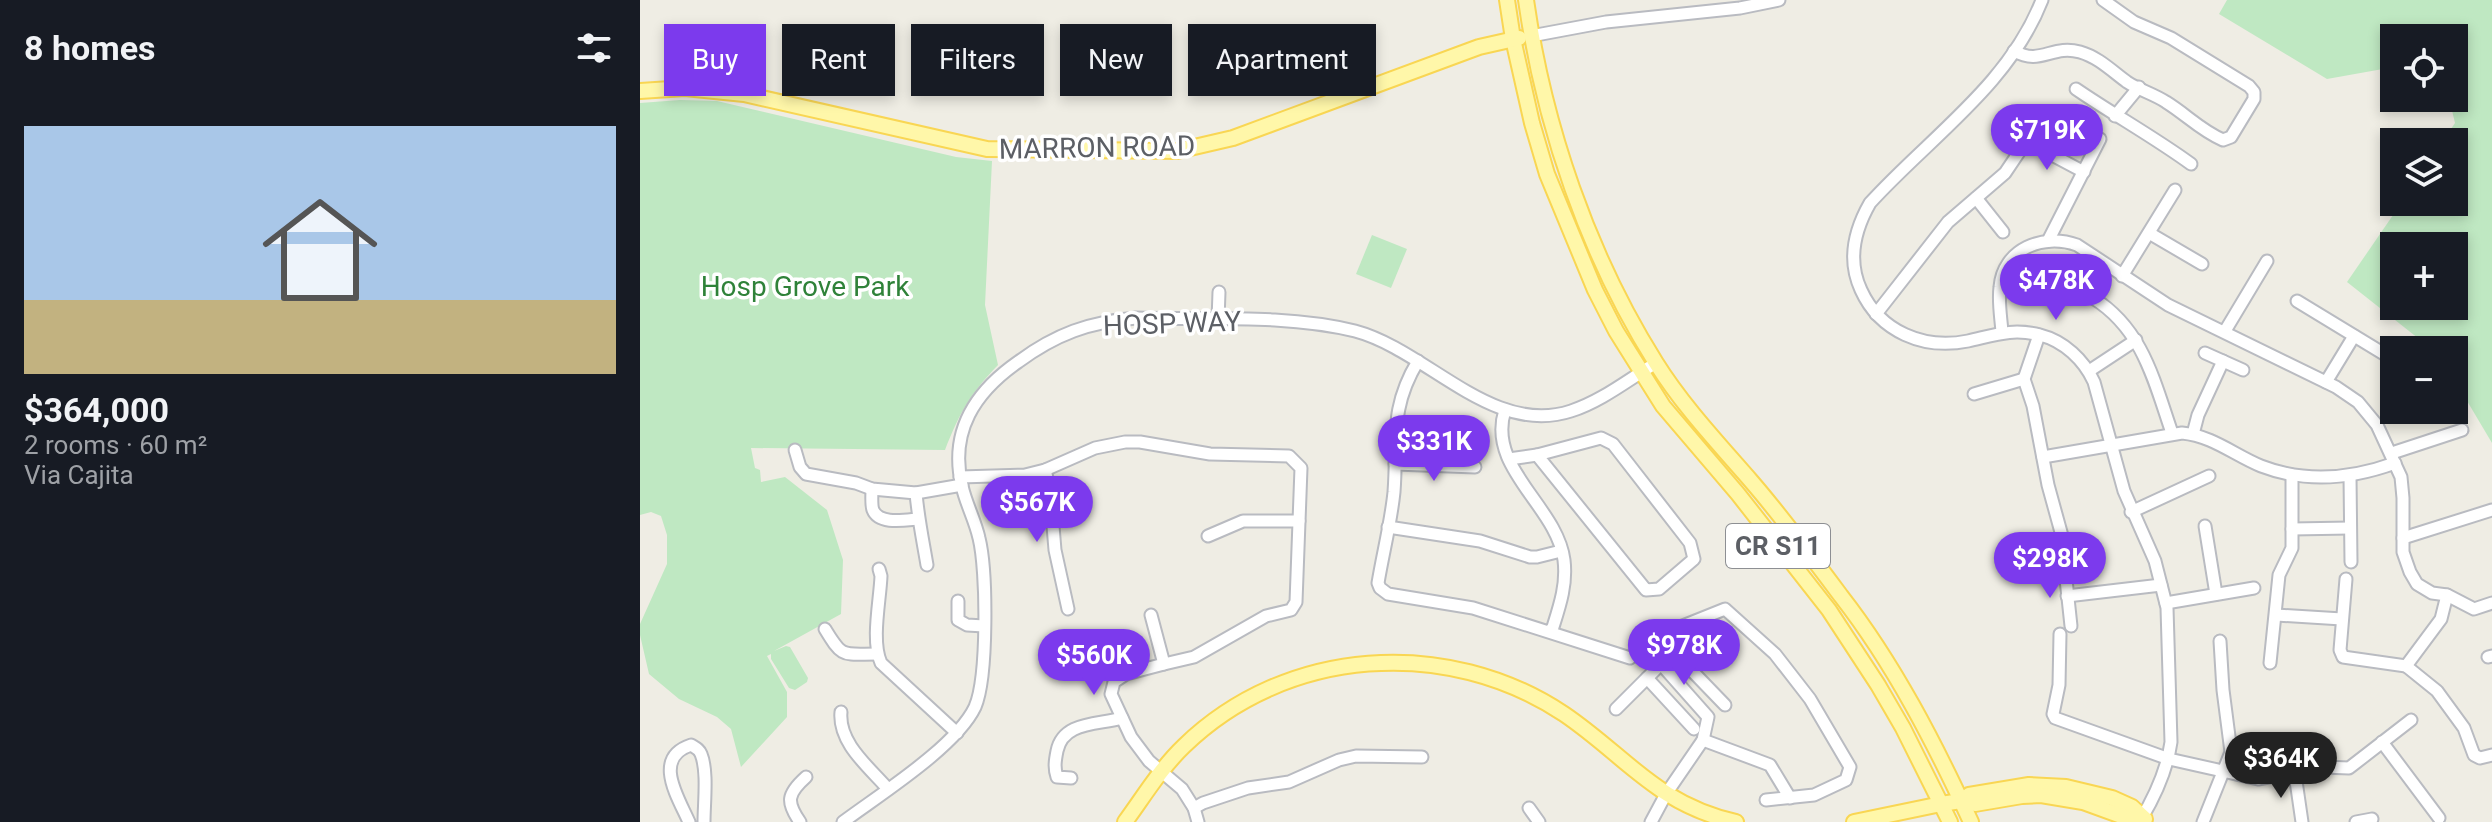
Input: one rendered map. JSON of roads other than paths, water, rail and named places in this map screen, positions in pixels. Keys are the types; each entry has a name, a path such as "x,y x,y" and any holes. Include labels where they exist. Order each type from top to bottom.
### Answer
{"main road":[{"name":"CR S11","path":"1507,0 1532,123 1547,174 1595,290 1640,372 1663,406 1738,494 1829,610 1905,732 1950,822"},
{"name":"CR S11","path":"1526,0 1531,36 1564,168 1612,282 1656,363 1678,395 1752,482 1844,599 1897,681 1971,822"},
{"name":"MARRON ROAD","path":"640,91 685,88 744,94 987,149 1177,151 1233,138 1479,47 1531,36"},
{"path":"1125,822 1184,746 1232,708 1294,678 1340,666 1402,662 1464,670 1522,691 1579,725 1652,786 1707,814 1736,822"},
{"path":"1854,822 1961,801 1969,795 2042,784 2112,798 2132,807 2144,821"}],"street":[{"name":"MARRON ROAD","path":"1531,36 1606,22 1740,8 1779,0"},
{"path":"2042,0 2014,51 1982,92 1876,195 1863,215 1854,241 1854,271 1867,302 1881,321 1900,333 1917,340 1943,344 2002,332 2039,335 2071,351 2089,371 2131,512 2155,561 2166,603 2171,742 2169,759 2144,821"},
{"path":"2014,51 2025,58 2042,56 2059,49 2080,52 2166,102 2203,132 2223,140 2231,137 2254,99 2254,92 2249,86 2171,38 2134,22 2103,0"},
{"path":"2115,116 2139,87"},
{"path":"2076,89 2115,116 2154,137 2191,164"},
{"path":"1876,314 1948,222 2005,173 2038,124"},
{"path":"2049,239 2100,139"},
{"path":"2026,141 2084,172"},
{"path":"2122,276 2175,190"},
{"path":"1976,198 2003,232"},
{"path":"2149,233 2202,264"},
{"path":"2002,332 2000,285 2008,265 2029,246 2049,239 2062,240 2077,245 2168,305 2326,382 2366,410 2393,458 2401,477 2403,552 2417,584 2474,609 2492,603"},
{"path":"2225,331 2267,261"},
{"path":"2031,269 2094,298 2129,328 2144,352 2172,433"},
{"path":"1218,320 1219,292"},
{"path":"2297,301 2380,352"},
{"name":"HOSP WAY","path":"843,822 957,733 974,707 981,678 984,561 961,481 959,455 963,428 974,403 996,378 1041,345 1074,329 1136,318 1287,322 1353,331 1395,347 1496,407 1542,416 1573,410 1593,401 1656,363"},
{"path":"2039,335 2024,379 2067,554"},
{"path":"2326,382 2354,336"},
{"path":"2089,371 2136,340"},
{"path":"2205,353 2243,370"},
{"path":"1418,361 1405,382 1395,421 1394,495 1378,583 1380,588 1388,594 1473,608 1630,658"},
{"path":"2193,434 2198,415 2223,361"},
{"path":"1974,394 2024,379"},
{"path":"1505,410 1501,423 1502,444 1553,530 1564,560 1564,591 1550,631"},
{"path":"2043,457 2172,433 2193,434 2220,443 2260,466 2292,475 2319,478 2371,472 2393,458 2462,430"},
{"path":"1509,459 1537,455 1593,439 1601,438 1613,444 1690,543 1694,559 1659,589 1646,590 1537,455"},
{"path":"795,450 800,467 806,474 872,489 916,493 961,481 1017,477 1045,470 1095,448 1125,442 1210,454 1289,456 1301,468 1296,602 1291,610 1266,616 1194,657 1126,674 1114,682 1111,694 1131,737 1149,761 1182,789 1194,808 1198,822"},
{"path":"1395,464 1475,467"},
{"path":"1045,470 1050,490 1055,550 1068,609"},
{"path":"2270,663 2279,575 2292,548 2292,475"},
{"path":"2131,512 2209,476"},
{"path":"2350,476 2351,562"},
{"path":"872,489 873,510 880,518 918,519"},
{"path":"916,493 927,565"},
{"path":"2403,538 2492,510"},
{"path":"1208,536 1243,521 1299,521"},
{"path":"2205,526 2216,594"},
{"path":"1388,527 1480,541 1530,557 1561,551"},
{"path":"2292,529 2350,528"},
{"path":"879,569 877,654 881,663 957,733"},
{"path":"2065,570 2071,626"},
{"path":"2346,579 2340,650 2345,658 2406,666 2437,691 2464,728 2474,755 2480,758 2492,755"},
{"path":"2067,596 2161,585"},
{"path":"2166,603 2254,588"},
{"path":"2406,666 2441,619 2447,595"},
{"path":"958,601 958,620 967,625 984,626"},
{"path":"1616,709 1661,664 1675,629 1725,609 1775,654 1810,699 1850,767 1846,780 1814,795 1766,800"},
{"path":"1151,615 1164,664"},
{"path":"2276,615 2342,619"},
{"path":"825,629 839,651 845,654 877,654"},
{"path":"2060,634 2059,685 2053,714 2057,720 2169,759 2258,779 2323,767 2349,768 2411,720"},
{"path":"2203,822 2231,752 2220,641"},
{"path":"1668,646 1725,705"},
{"path":"1651,822 1703,740 1708,717 1661,664"},
{"path":"1647,678 1694,729"},
{"path":"841,712 840,722 846,739 888,789"},
{"path":"1071,778 1057,777 1054,769 1059,740 1073,728 1122,718"},
{"path":"1703,740 1770,765 1790,798"},
{"path":"2382,742 2439,818"},
{"path":"689,822 670,778 670,768 679,749 691,745 701,754 704,822"},
{"path":"1194,808 1248,788 1289,782 1339,760 1356,756 1422,757"},
{"path":"2295,774 2302,822"},
{"path":"800,822 791,808 791,795 793,788 806,777"},
{"path":"1529,808 1539,822"},
{"path":"2356,822 2372,819"}],"park label":[{"name":"Hosp Grove Park","path":"805,286"}]}
